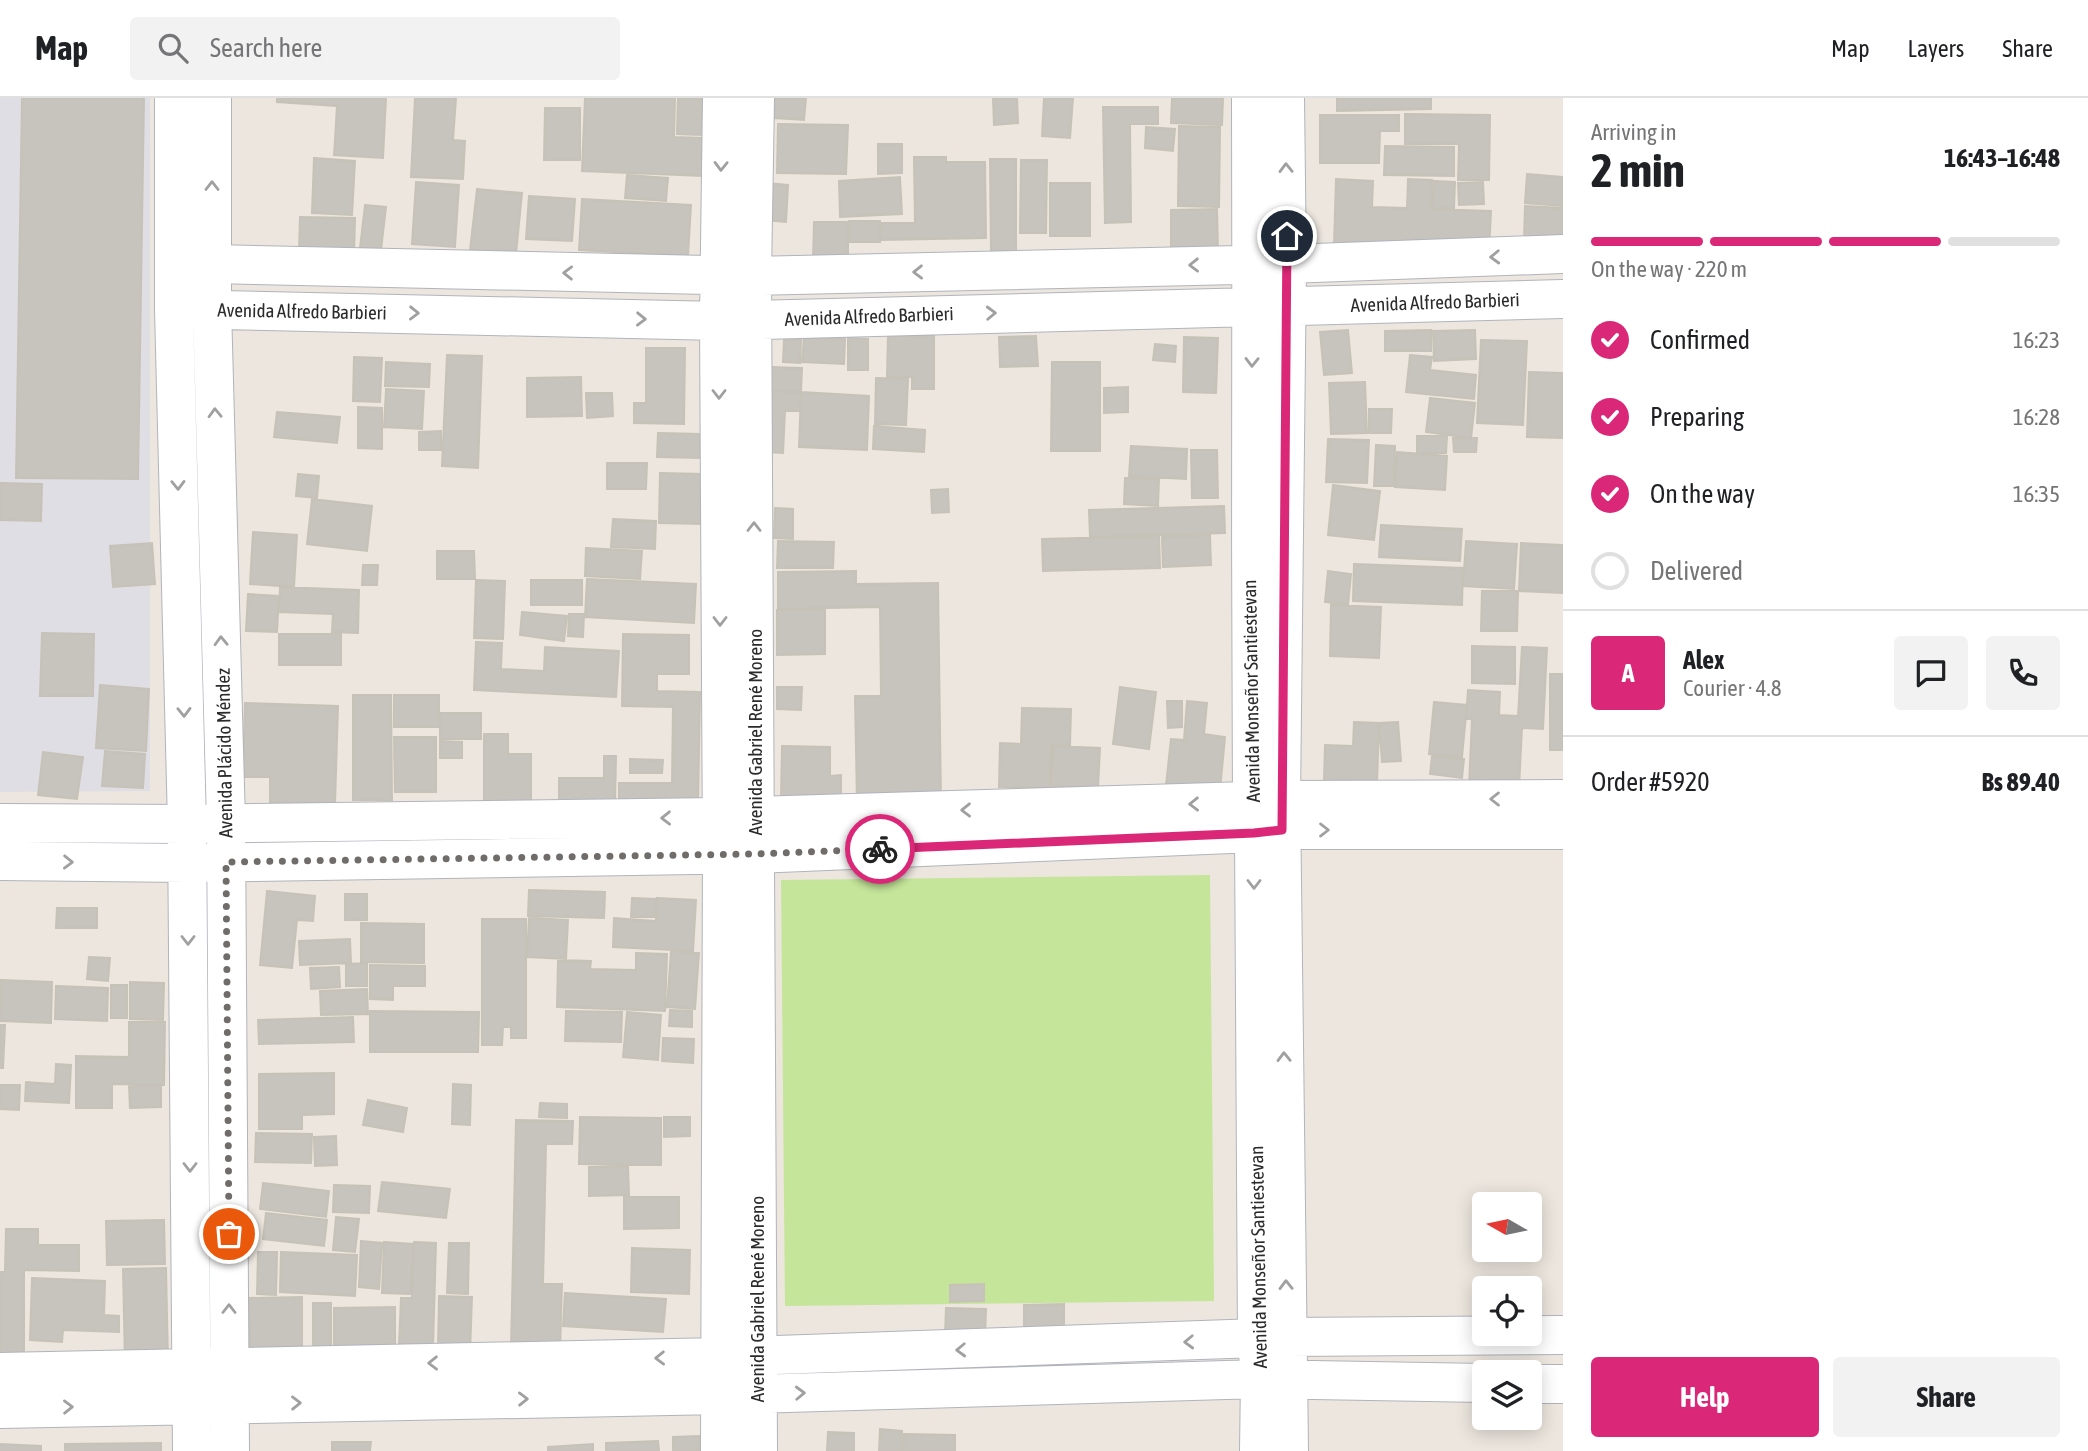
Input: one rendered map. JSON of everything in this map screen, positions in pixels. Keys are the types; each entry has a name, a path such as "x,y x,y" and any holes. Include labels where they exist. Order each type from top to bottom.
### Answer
{"street":[{"name":"Avenida Plácido Méndez","path":"174,98 174,309 187,824 192,1451"},
{"name":"Avenida Plácido Méndez","path":"212,98 212,308 226,824 230,1451"},
{"name":"Avenida Gabriel René Moreno","path":"722,98 736,276 738,835 758,1451"},
{"name":"Avenida Gabriel René Moreno","path":"736,276 754,98"},
{"name":"Avenida Monseñor Santiestevan","path":"1251,98 1270,264"},
{"name":"Avenida Monseñor Santiestevan","path":"1285,98 1270,264 1267,816 1272,1339 1274,1379 1289,1451"},
{"path":"174,265 736,276 1270,264 1563,254"},
{"name":"Avenida Alfredo Barbieri","path":"174,309 736,320 1563,299"},
{"path":"0,861 226,862 738,835 1267,816 1563,799"},
{"path":"1267,816 1563,830"},
{"path":"0,823 226,824 738,835"},
{"name":"Avenida Gabriel René Moreno","path":"720,1451 720,1357 738,835"},
{"path":"0,1409 191,1386 720,1357 1272,1339 1563,1335"},
{"path":"0,1372 191,1386"},
{"path":"229,1385 720,1395 1274,1379 1472,1383"},
{"name":"Avenida Monseñor Santiestevan","path":"1259,1451 1274,1379"},
{"path":"1542,1384 1563,1384"}],"shaded area":[{"path":"0,98 150,98 150,791 0,792"}],"green space":[{"path":"1210,875 1214,1301 785,1306 781,880"}],"building":[{"path":"22,98 144,98 138,479 16,478"},
{"path":"277,98 386,98 383,158 334,155 337,106 277,102"},
{"path":"415,98 456,98 453,140 465,141 463,179 411,177"},
{"path":"585,98 675,98 674,137 704,138 703,176 582,171"},
{"path":"678,98 703,98 702,135 677,134"},
{"path":"776,98 806,98 804,120 774,118"},
{"path":"993,98 1017,98 1018,123 994,125"},
{"path":"1044,98 1073,98 1070,138 1042,136"},
{"path":"1172,98 1223,98 1222,125 1171,123"},
{"path":"1337,98 1431,98 1431,109 1337,111"},
{"path":"1103,107 1158,107 1158,124 1130,124 1131,222 1105,223"},
{"path":"545,108 580,108 580,160 544,160"},
{"path":"1405,114 1490,115 1489,180 1458,180 1459,144 1405,144"},
{"path":"1320,115 1399,115 1399,131 1380,131 1379,163 1320,163"},
{"path":"778,124 848,125 846,174 777,173"},
{"path":"1179,126 1220,127 1219,207 1178,206"},
{"path":"1146,127 1175,129 1173,151 1145,148"},
{"path":"878,144 902,144 902,173 878,174"},
{"path":"1385,146 1454,147 1454,176 1384,175"},
{"path":"914,157 946,157 946,162 985,162 986,238 881,240 881,223 915,223"},
{"path":"314,158 355,161 352,215 312,213"},
{"path":"990,159 1016,159 1016,254 991,254"},
{"path":"1021,160 1047,160 1046,233 1020,233"},
{"path":"1527,174 1563,177 1563,206 1525,203"},
{"path":"627,175 668,178 666,201 625,198"},
{"path":"900,177 902,214 840,217 839,181"},
{"path":"1336,179 1373,181 1372,207 1407,208 1408,179 1432,180 1431,209 1491,211 1489,252 1334,246"},
{"path":"1434,181 1455,182 1454,208 1433,208"},
{"path":"416,182 459,185 455,247 412,244"},
{"path":"1483,182 1484,204 1459,205 1458,183"},
{"path":"766,183 788,185 786,222 763,220"},
{"path":"1050,183 1090,183 1090,236 1050,236"},
{"path":"477,189 522,193 516,254 470,250"},
{"path":"529,196 575,199 572,241 526,239"},
{"path":"582,199 691,205 688,256 579,250"},
{"path":"365,205 386,207 381,250 360,248"},
{"path":"1525,206 1563,208 1563,242 1524,240"},
{"path":"1217,209 1218,250 1171,251 1171,210"},
{"path":"300,217 355,218 354,254 299,253"},
{"path":"849,221 880,221 880,242 849,242"},
{"path":"814,222 848,222 848,259 813,258"},
{"path":"1348,330 1352,373 1324,375 1320,332"},
{"path":"1431,330 1431,351 1385,351 1385,331"},
{"path":"1475,330 1476,359 1434,361 1433,331"},
{"path":"888,335 934,336 934,389 912,389 912,377 887,377"},
{"path":"1036,336 1038,366 1000,367 999,337"},
{"path":"804,337 845,339 844,364 802,362"},
{"path":"1184,337 1218,338 1216,393 1183,392"},
{"path":"848,338 868,339 868,370 848,370"},
{"path":"784,340 801,340 800,363 783,362"},
{"path":"1481,340 1527,341 1523,425 1477,423"},
{"path":"1155,344 1176,346 1175,362 1153,360"},
{"path":"646,348 685,348 684,424 634,423 634,403 646,403"},
{"path":"447,355 482,356 478,468 442,466"},
{"path":"1410,355 1432,357 1430,370 1476,375 1474,399 1406,392"},
{"path":"354,357 382,358 380,402 353,401"},
{"path":"386,362 430,364 429,387 385,386"},
{"path":"1052,362 1100,362 1100,451 1051,451"},
{"path":"770,367 802,368 801,392 769,391"},
{"path":"1529,372 1563,373 1563,438 1527,437"},
{"path":"581,377 582,416 527,417 527,378"},
{"path":"876,378 908,379 906,425 875,424"},
{"path":"1365,382 1367,433 1331,434 1329,383"},
{"path":"1128,387 1128,412 1104,413 1104,388"},
{"path":"386,389 424,391 422,429 384,427"},
{"path":"769,391 801,392 800,411 785,411 783,453 767,452"},
{"path":"801,392 869,396 867,450 799,447"},
{"path":"586,393 612,393 613,416 587,418"},
{"path":"1430,398 1475,403 1471,438 1426,432"},
{"path":"358,407 382,408 382,449 358,448"},
{"path":"1369,409 1392,409 1391,433 1369,433"},
{"path":"277,412 340,417 337,443 274,437"},
{"path":"874,426 925,430 924,452 873,449"},
{"path":"441,431 441,450 419,450 419,432"},
{"path":"658,433 700,434 700,458 657,457"},
{"path":"1417,436 1447,436 1446,453 1417,453"},
{"path":"1453,438 1477,438 1476,452 1454,452"},
{"path":"1328,439 1369,440 1367,483 1326,482"},
{"path":"1376,445 1395,446 1394,486 1374,486"},
{"path":"1131,446 1187,449 1186,479 1129,476"},
{"path":"1191,450 1217,450 1218,498 1192,498"},
{"path":"1397,452 1447,456 1445,490 1395,487"},
{"path":"607,463 647,463 646,489 607,489"},
{"path":"660,473 703,474 702,524 659,523"},
{"path":"298,474 319,476 317,498 296,496"},
{"path":"1125,478 1159,479 1158,506 1124,504"},
{"path":"0,483 42,484 41,521 0,520"},
{"path":"1333,485 1380,491 1374,540 1328,535"},
{"path":"948,489 949,512 932,513 931,490"},
{"path":"312,499 372,506 367,551 307,544"},
{"path":"1224,506 1225,533 1090,537 1089,510"},
{"path":"775,508 793,509 793,539 774,538"},
{"path":"613,519 656,521 655,549 611,547"},
{"path":"1381,525 1462,529 1460,561 1379,557"},
{"path":"253,532 297,535 294,587 250,584"},
{"path":"1210,535 1211,565 1163,567 1162,537"},
{"path":"1159,536 1160,568 1043,571 1042,539"},
{"path":"778,541 834,542 833,568 777,568"},
{"path":"1466,541 1517,544 1514,589 1463,586"},
{"path":"152,543 155,584 113,587 110,546"},
{"path":"1521,543 1563,545 1563,593 1519,591"},
{"path":"586,548 642,551 640,579 585,576"},
{"path":"437,551 474,551 475,579 437,579"},
{"path":"1354,564 1463,568 1462,605 1353,601"},
{"path":"363,565 378,565 377,585 362,585"},
{"path":"856,571 856,584 938,583 941,802 857,803 855,696 881,696 880,607 778,609 778,572"},
{"path":"1328,571 1351,574 1348,605 1325,602"},
{"path":"587,579 696,584 694,623 585,617"},
{"path":"476,580 505,581 503,639 474,638"},
{"path":"531,580 582,580 582,605 531,605"},
{"path":"280,587 359,590 358,633 332,632 333,614 279,612"},
{"path":"1482,591 1518,591 1517,631 1481,631"},
{"path":"248,594 279,596 277,632 246,631"},
{"path":"1331,605 1381,607 1379,658 1330,656"},
{"path":"825,609 825,654 777,655 777,610"},
{"path":"522,612 567,616 564,641 520,635"},
{"path":"569,614 584,614 583,637 568,636"},
{"path":"42,633 94,634 93,696 40,696"},
{"path":"279,634 341,634 341,665 279,665"},
{"path":"623,634 689,635 689,674 657,674 657,691 700,692 698,805 619,804 619,783 672,783 673,707 622,706"},
{"path":"476,642 502,643 501,669 544,671 545,647 619,651 616,697 474,690"},
{"path":"1472,646 1515,647 1515,684 1472,683"},
{"path":"1522,647 1547,648 1543,729 1522,728 1519,788 1469,785 1472,719 1466,719 1468,690 1500,692 1499,715 1518,716"},
{"path":"1550,674 1563,674 1563,750 1550,750"},
{"path":"100,685 149,689 146,751 96,748"},
{"path":"777,687 802,687 801,710 777,709"},
{"path":"1120,687 1156,692 1149,749 1113,744"},
{"path":"353,695 391,695 392,800 353,800"},
{"path":"394,695 439,695 439,727 394,727"},
{"path":"1167,701 1182,701 1182,727 1168,728"},
{"path":"1187,701 1207,703 1204,734 1225,737 1220,790 1166,785 1171,739 1184,740"},
{"path":"1434,702 1467,705 1462,757 1429,754"},
{"path":"245,703 338,706 335,804 270,802 270,777 243,777"},
{"path":"1022,708 1071,709 1070,746 1051,745 1050,788 999,787 1000,743 1021,744"},
{"path":"440,713 481,713 481,739 440,739"},
{"path":"1354,722 1379,723 1377,783 1324,781 1325,745 1353,746"},
{"path":"1398,722 1401,761 1382,762 1379,723"},
{"path":"484,734 508,734 508,754 531,754 531,803 484,802"},
{"path":"394,737 436,737 436,792 395,792"},
{"path":"440,741 462,742 462,758 440,758"},
{"path":"782,746 830,747 830,776 841,775 841,800 781,799"},
{"path":"1053,746 1100,748 1098,788 1051,786"},
{"path":"105,751 145,754 143,788 102,786"},
{"path":"43,752 83,757 77,799 38,795"},
{"path":"604,756 616,756 615,805 559,805 559,778 604,778"},
{"path":"1432,756 1464,759 1462,778 1430,774"},
{"path":"630,759 663,760 662,773 630,773"},
{"path":"529,890 605,892 604,918 528,916"},
{"path":"267,891 315,896 313,921 297,920 292,968 260,965"},
{"path":"345,894 367,894 367,920 345,920"},
{"path":"632,898 656,899 655,917 631,917"},
{"path":"657,898 696,900 693,951 613,947 614,918 656,921"},
{"path":"57,908 97,908 97,928 56,928"},
{"path":"529,918 568,920 566,959 527,957"},
{"path":"482,919 526,919 526,1038 511,1038 511,1027 503,1027 502,1045 482,1045"},
{"path":"361,923 424,924 424,963 361,962"},
{"path":"350,939 351,963 300,965 299,941"},
{"path":"671,951 699,953 695,1009 667,1007"},
{"path":"636,953 667,954 665,1011 557,1007 558,960 591,961 590,969 636,970"},
{"path":"89,957 110,958 108,981 87,979"},
{"path":"367,963 367,986 346,986 346,964"},
{"path":"370,965 425,966 425,986 393,986 393,1000 370,999"},
{"path":"339,967 340,987 311,989 310,968"},
{"path":"1,980 52,982 51,1023 0,1021"},
{"path":"130,982 164,983 163,1020 130,1019"},
{"path":"111,985 127,985 127,1018 111,1018"},
{"path":"56,986 108,988 107,1021 55,1019"},
{"path":"367,989 368,1014 321,1015 320,991"},
{"path":"670,1010 692,1011 692,1027 669,1026"},
{"path":"370,1011 479,1012 478,1052 370,1052"},
{"path":"566,1011 622,1012 621,1042 565,1041"},
{"path":"627,1012 661,1015 658,1060 623,1057"},
{"path":"353,1017 354,1042 259,1044 258,1020"},
{"path":"129,1022 165,1022 164,1085 112,1084 112,1108 76,1108 76,1056 129,1057"},
{"path":"0,1025 5,1025 3,1068 0,1068"},
{"path":"663,1038 694,1039 693,1063 662,1061"},
{"path":"56,1064 71,1065 69,1103 25,1101 26,1082 55,1084"},
{"path":"334,1073 334,1114 302,1115 302,1129 259,1129 259,1074"},
{"path":"453,1084 471,1085 470,1125 452,1124"},
{"path":"0,1085 20,1085 19,1110 0,1109"},
{"path":"161,1085 161,1107 130,1108 129,1086"},
{"path":"368,1100 407,1108 403,1132 363,1125"},
{"path":"540,1103 567,1104 567,1118 539,1117"},
{"path":"580,1117 661,1118 661,1165 579,1164"},
{"path":"664,1117 690,1117 690,1136 664,1137"},
{"path":"516,1120 573,1121 572,1144 546,1144 543,1284 562,1284 560,1350 511,1349"},
{"path":"256,1133 312,1134 311,1163 255,1162"},
{"path":"336,1136 337,1165 315,1166 314,1137"},
{"path":"628,1166 629,1195 589,1196 589,1167"},
{"path":"382,1182 450,1189 446,1218 378,1211"},
{"path":"263,1183 329,1191 326,1217 260,1209"},
{"path":"334,1185 370,1186 369,1213 333,1212"},
{"path":"624,1197 679,1197 679,1228 624,1229"},
{"path":"266,1213 327,1220 324,1246 263,1239"},
{"path":"336,1217 359,1219 355,1252 333,1250"},
{"path":"164,1220 165,1264 107,1265 106,1221"},
{"path":"6,1229 38,1229 38,1245 79,1245 79,1271 24,1270 24,1359 0,1359 0,1272 5,1272"},
{"path":"361,1241 382,1243 379,1289 359,1287"},
{"path":"384,1242 413,1244 411,1294 382,1293"},
{"path":"414,1242 436,1243 433,1347 399,1346 401,1298 412,1298"},
{"path":"449,1243 469,1243 468,1294 447,1293"},
{"path":"632,1248 690,1250 689,1294 631,1292"},
{"path":"258,1252 277,1252 276,1295 257,1294"},
{"path":"281,1252 357,1255 355,1296 280,1292"},
{"path":"166,1268 168,1362 125,1363 123,1269"},
{"path":"32,1278 105,1281 104,1315 119,1316 119,1332 63,1330 62,1342 30,1340"},
{"path":"984,1284 984,1301 950,1302 950,1285"},
{"path":"565,1293 666,1299 663,1332 563,1326"},
{"path":"439,1296 472,1297 470,1353 438,1351"},
{"path":"302,1297 302,1352 250,1353 249,1298"},
{"path":"313,1303 331,1303 331,1346 313,1346"},
{"path":"1064,1304 1064,1336 1024,1336 1024,1305"},
{"path":"395,1307 395,1347 334,1347 334,1308"},
{"path":"946,1308 986,1309 985,1338 945,1336"},
{"path":"880,1429 902,1431 901,1451 879,1451"},
{"path":"828,1432 854,1433 854,1451 827,1451"},
{"path":"904,1434 955,1435 955,1451 903,1451"},
{"path":"699,1436 699,1451 673,1451 673,1437"},
{"path":"658,1441 659,1451 606,1451 606,1443"},
{"path":"332,1442 371,1442 370,1451 332,1451"},
{"path":"161,1443 161,1451 65,1451 65,1444"},
{"path":"0,1444 41,1446 41,1451 0,1451"},
{"path":"593,1444 593,1451 548,1451 548,1447"}],"way so far":[{"path":"229,1234 226,862 756,854 880,849"}],"route":[{"path":"880,849 1282,830 1280,800 1287,236"}]}
